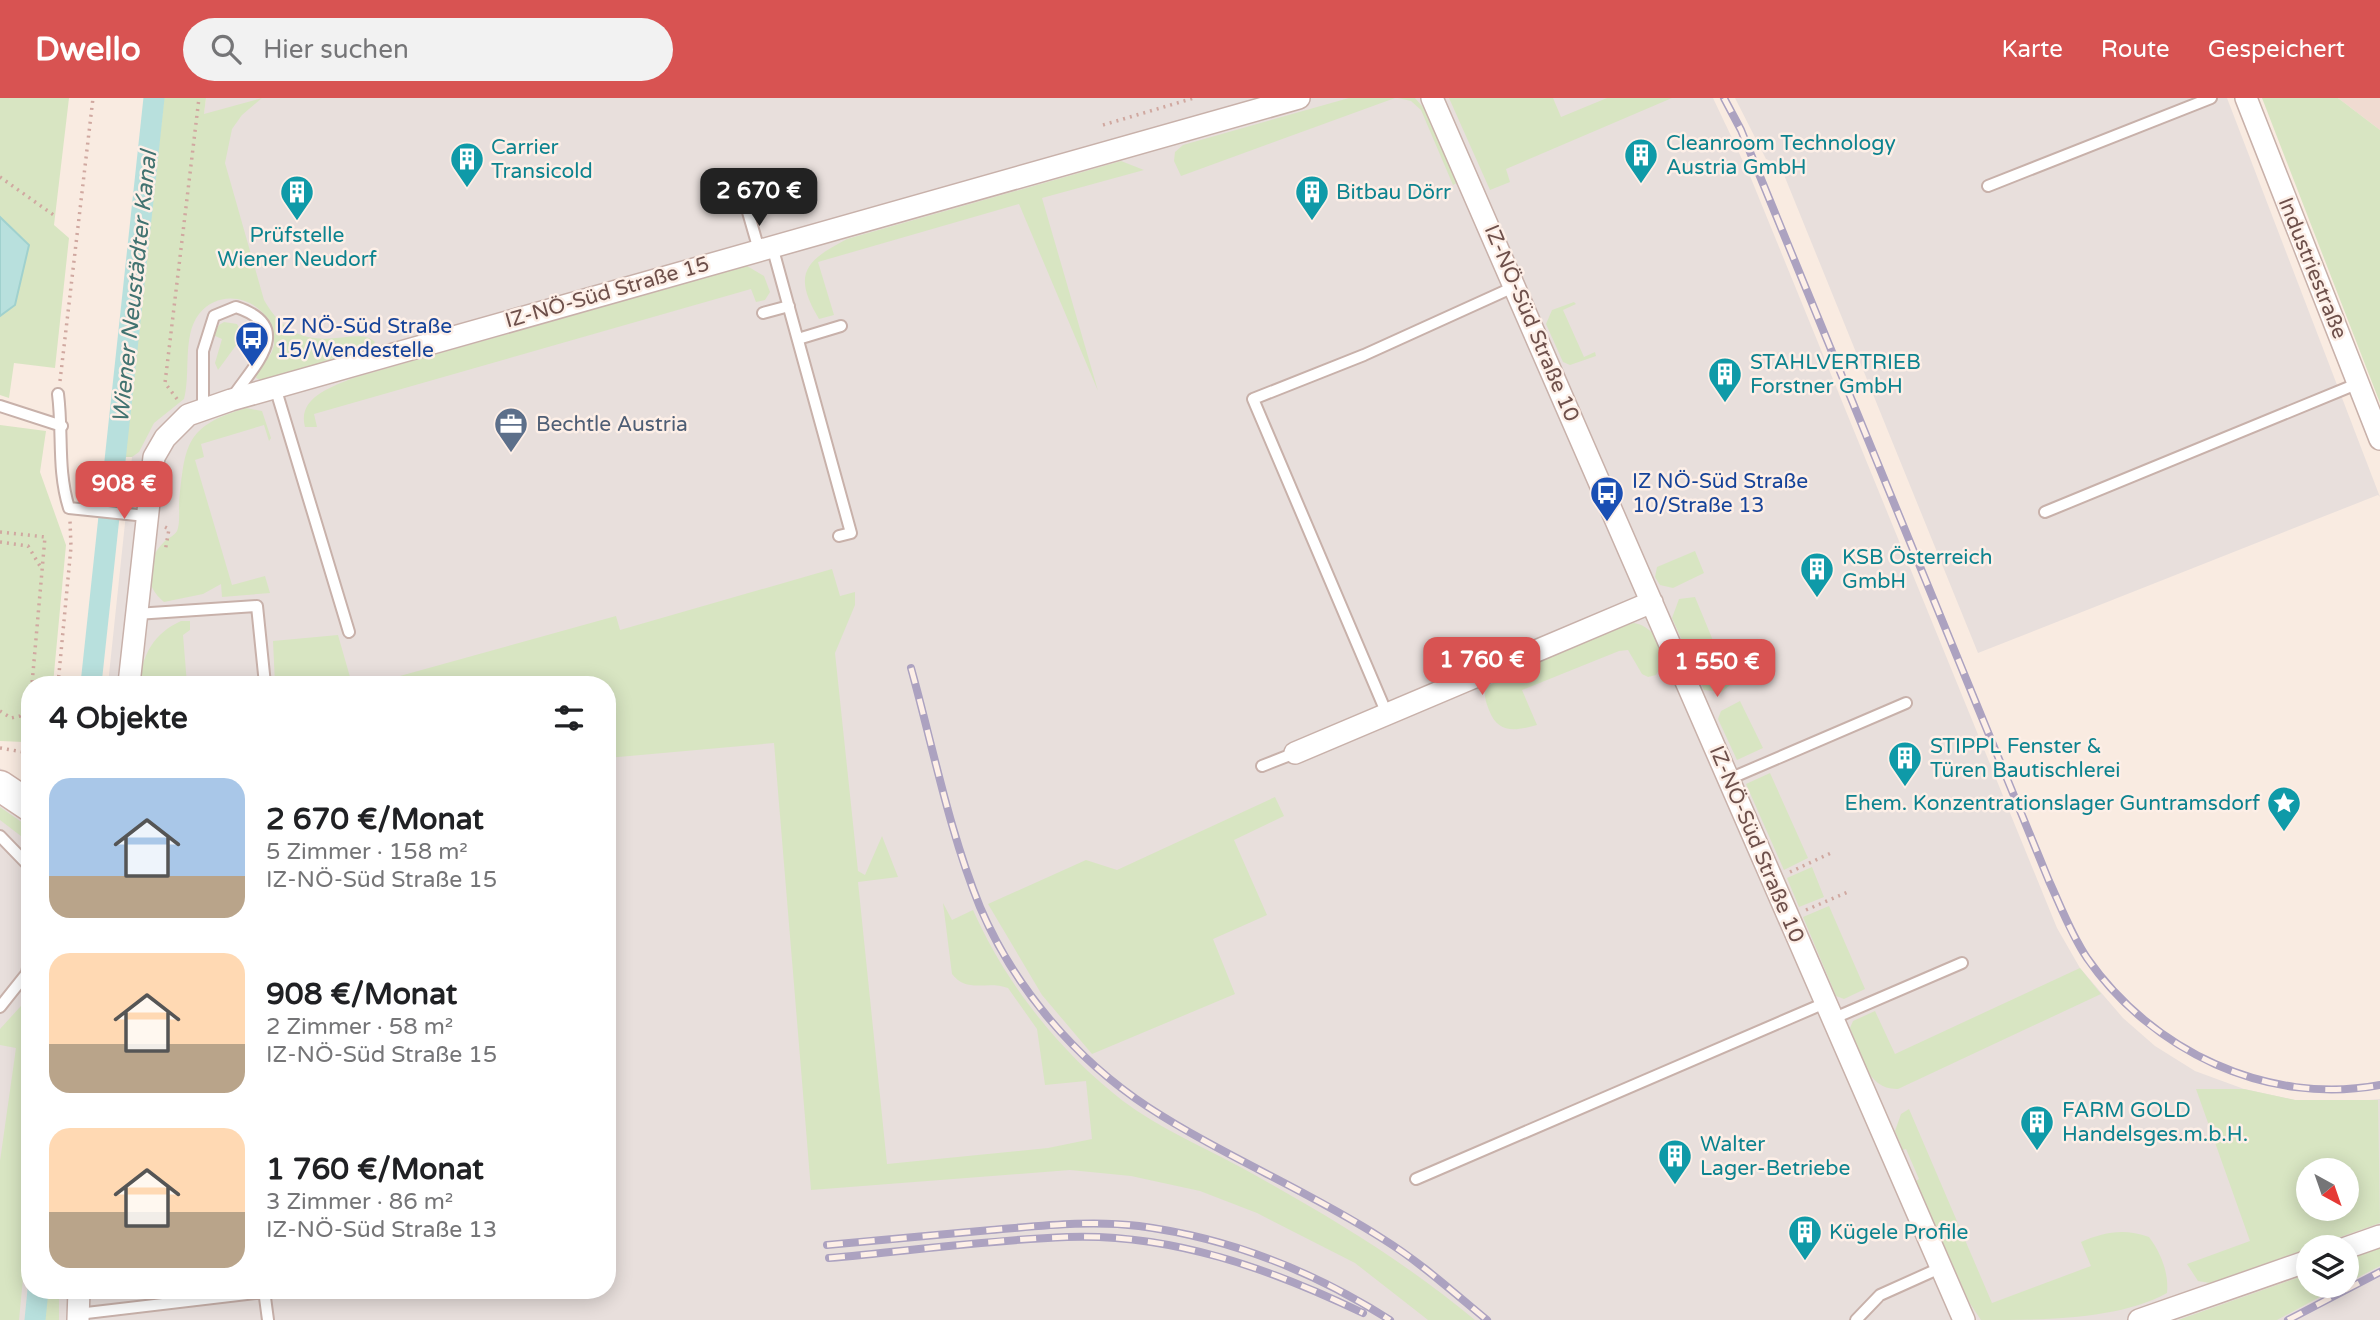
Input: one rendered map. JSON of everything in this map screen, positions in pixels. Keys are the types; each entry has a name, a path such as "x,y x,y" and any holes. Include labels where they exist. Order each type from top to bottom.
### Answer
{"street":[{"name":"IZ-NÖ-Süd Straße 15","path":"130,676 154,457 164,438 196,412 275,387 1299,98"},
{"name":"IZ-NÖ-Süd Straße 10","path":"1432,98 1964,1320"},
{"name":"Industriestraße","path":"2246,98 2380,439"},
{"path":"1295,754 1652,602"},
{"path":"0,786 21,800"},
{"path":"2359,1243 2380,1236"},
{"path":"2139,1320 2296,1265"},
{"path":"78,1317 79,1299"}],"lane":[{"path":"1988,186 2211,98"},
{"path":"747,205 789,306 851,533 839,536"},
{"path":"1387,714 1253,399 1364,355 1516,286"},
{"path":"763,313 789,306"},
{"path":"196,412 205,337 214,316 236,307 254,313 266,330 267,351 231,400"},
{"path":"798,339 841,326"},
{"path":"2045,512 2359,383"},
{"path":"275,387 349,632"},
{"path":"58,394 62,426 60,457 63,488 69,508 146,516"},
{"path":"0,406 62,426"},
{"path":"0,414 12,411"},
{"path":"136,614 257,606 264,676"},
{"path":"1728,779 1906,703"},
{"path":"1262,766 1295,754"},
{"path":"0,836 21,858"},
{"path":"1416,1179 1829,1011 1962,963"},
{"path":"0,1007 21,981"},
{"path":"1856,1320 1880,1295 1940,1268"},
{"path":"78,1317 207,1299"},
{"path":"266,1299 268,1320"}],"path":[{"path":"58,394 93,98"},
{"path":"196,412 165,383 199,98"},
{"path":"1103,125 1194,98"},
{"path":"0,177 55,216"},
{"path":"59,676 71,547 69,508"},
{"path":"0,532 45,537 33,676"},
{"path":"0,542 28,546 41,568"},
{"path":"0,711 11,718 21,714"},
{"path":"0,748 21,752"},
{"path":"1772,880 1831,853"},
{"path":"1788,917 1848,892"}],"shaded area":[{"path":"206,98 1713,98 1750,176 2057,928 2080,968 2123,1018 2155,1046 2195,1071 2244,1089 2295,1100 2347,1102 2380,1099 2380,1320 0,1320 0,768 14,780 21,781 21,1299 616,1299 616,676 109,676 132,457 167,379"},
{"path":"1735,98 2227,98 2380,497 2378,495 1978,653 1780,165 1766,159"},
{"path":"2338,98 2380,98 2380,130"}],"green space":[{"path":"0,98 69,98 54,225 69,238 55,368 14,363 9,398 0,395 0,316 15,305 29,245 0,217"},
{"path":"164,98 206,98 204,114 262,98 242,115 232,129 225,163 264,300 279,320 295,332 326,339 366,337 375,342 370,349 261,380 256,378 274,346 271,327 265,316 245,301 221,300 209,305 199,314 190,333 184,399 154,423 139,452 132,457 125,457"},
{"path":"1349,98 1395,98 1181,176 1174,161 1175,152 1183,145"},
{"path":"1398,98 1415,98 1430,115 1459,176 1457,183 1453,185 1421,110 1411,101"},
{"path":"1449,98 1553,98 1561,117 1607,98 1672,98 1506,169 1510,182 1490,190"},
{"path":"2262,98 2338,98 2380,130 2380,403"},
{"path":"1121,161 1144,170 1042,198 1098,391 1019,204 818,262 834,315 819,319 811,304 806,291 807,270 821,254 847,239"},
{"path":"747,266 764,276 770,292 765,300 756,302 751,289 314,414 317,427 305,427 306,408 311,401 326,390 353,378"},
{"path":"1574,302 1576,304 1563,310 1584,357 1595,352 1596,356 1570,365 1563,362 1546,324 1552,310"},
{"path":"224,322 237,324 245,339 241,347 237,344 218,370 215,363 222,339 213,335"},
{"path":"246,408 262,411 271,438 269,441 264,425 201,444 204,457 195,460 232,585 265,576 270,593 222,597 221,584 203,594 164,602 152,588 150,565 158,549 178,528 186,453 199,431 210,422"},
{"path":"0,425 46,431 40,472 66,545 54,676 21,676 21,742 0,741"},
{"path":"1695,551 1704,573 1673,588 1660,585 1655,577 1657,567"},
{"path":"832,569 840,596 855,592 855,605 835,653 858,871 865,875 882,836 898,877 858,882 887,1164 1048,1148 1092,1139 1086,1081 1045,1085 1037,1029 1008,988 964,984 952,974 943,903 952,920 973,910 1001,964 1036,1014 1077,1060 1123,1101 1363,1239 1420,1277 1475,1320 1428,1320 1355,1263 1257,1213 1200,1191 1131,1176 1070,1170 811,1190 774,743 616,757 616,676 400,676 616,616 620,630"},
{"path":"1695,597 1731,684 1722,692 1704,690 1672,618 1679,599"},
{"path":"181,621 190,621 190,630 183,635 186,676 141,676 151,646"},
{"path":"1634,623 1649,630 1659,643 1662,659 1656,675 1648,677 1642,674 1628,650 1619,651 1522,690 1537,725 1508,729 1493,718 1486,702 1485,688 1618,626"},
{"path":"338,635 350,676 275,676 273,641"},
{"path":"1740,701 1763,748 1737,760 1718,719 1721,711"},
{"path":"1770,773 1808,858 1784,870 1746,784"},
{"path":"1275,797 1284,816 1234,840 1267,915 1213,939 1235,994 1092,1054 1042,995 988,904 1086,860 1117,870"},
{"path":"0,807 21,822 21,836 0,820"},
{"path":"1812,867 1824,897 1799,907 1787,878"},
{"path":"1829,906 1865,989 1844,999 1836,996 1803,917"},
{"path":"2080,968 2101,994 1898,1089 1887,1088 1872,1077 1850,1028 1853,1021 1875,1011 1895,1054"},
{"path":"21,1006 19,1320 0,1320 0,1161 16,1048 0,1045 0,1029"},
{"path":"2196,1089 2244,1089 2295,1100 2378,1100 2380,1223 2346,1235 2296,1235 2296,1253 2210,1283 2198,1281 2187,1264 2250,1241"},
{"path":"1909,1109 1992,1303 2091,1266 2081,1242 2114,1232 2149,1237 2163,1264 2167,1293 2126,1309 2078,1317 1981,1320 1969,1302 1916,1181 1919,1179 1895,1131 1901,1114"},
{"path":"2380,1248 2380,1266 2359,1277 2359,1256"},
{"path":"2296,1278 2296,1298 2318,1298 2277,1320 2178,1320"},
{"path":"41,1299 59,1299 59,1320 39,1320"}],"water":[{"path":"0,217 29,245 15,305 0,316"}],"waterway":[{"name":"Wiener Neustädter Kanal","path":"92,676 154,98"},
{"name":"Wiener Neustädter Kanal","path":"35,1320 37,1299"}],"railway":[{"path":"1724,98 1741,130 2049,881 2087,958 2114,991 2144,1020 2178,1045 2216,1064 2255,1079 2296,1087 2338,1089 2380,1085"},
{"path":"911,668 950,819 980,907 1010,965 1049,1019 1096,1067 1148,1107 1383,1239 1423,1267 1487,1320"},
{"path":"827,1245 1065,1224 1139,1226 1206,1239 1270,1259 1331,1286 1390,1320"},
{"path":"829,1258 1037,1238 1106,1237 1144,1241 1220,1257 1293,1282 1363,1313"},
{"path":"2288,1320 2380,1272"}],"place":[{"name":"Cleanroom Technology Austria GmbH","path":"1641,185"},
{"name":"Carrier Transicold","path":"467,189"},
{"name":"Prüfstelle Wiener Neudorf","path":"297,222"},
{"name":"Bitbau Dörr","path":"1312,222"},
{"name":"IZ NÖ-Süd Straße 15/Wendestelle","path":"252,368"},
{"name":"STAHLVERTRIEB Forstner GmbH","path":"1725,404"},
{"name":"Bechtle Austria","path":"511,454"},
{"name":"IZ NÖ-Süd Straße 10/Straße 13","path":"1607,523"},
{"name":"KSB Österreich GmbH","path":"1817,599"},
{"name":"STIPPL Fenster & Türen Bautischlerei","path":"1905,788"},
{"name":"Ehem. Konzentrationslager Guntramsdorf","path":"2284,833"},
{"name":"FARM GOLD Handelsges.m.b.H.","path":"2037,1152"},
{"name":"Walter Lager-Betriebe","path":"1675,1186"},
{"name":"Kügele Profile","path":"1805,1262"}]}
